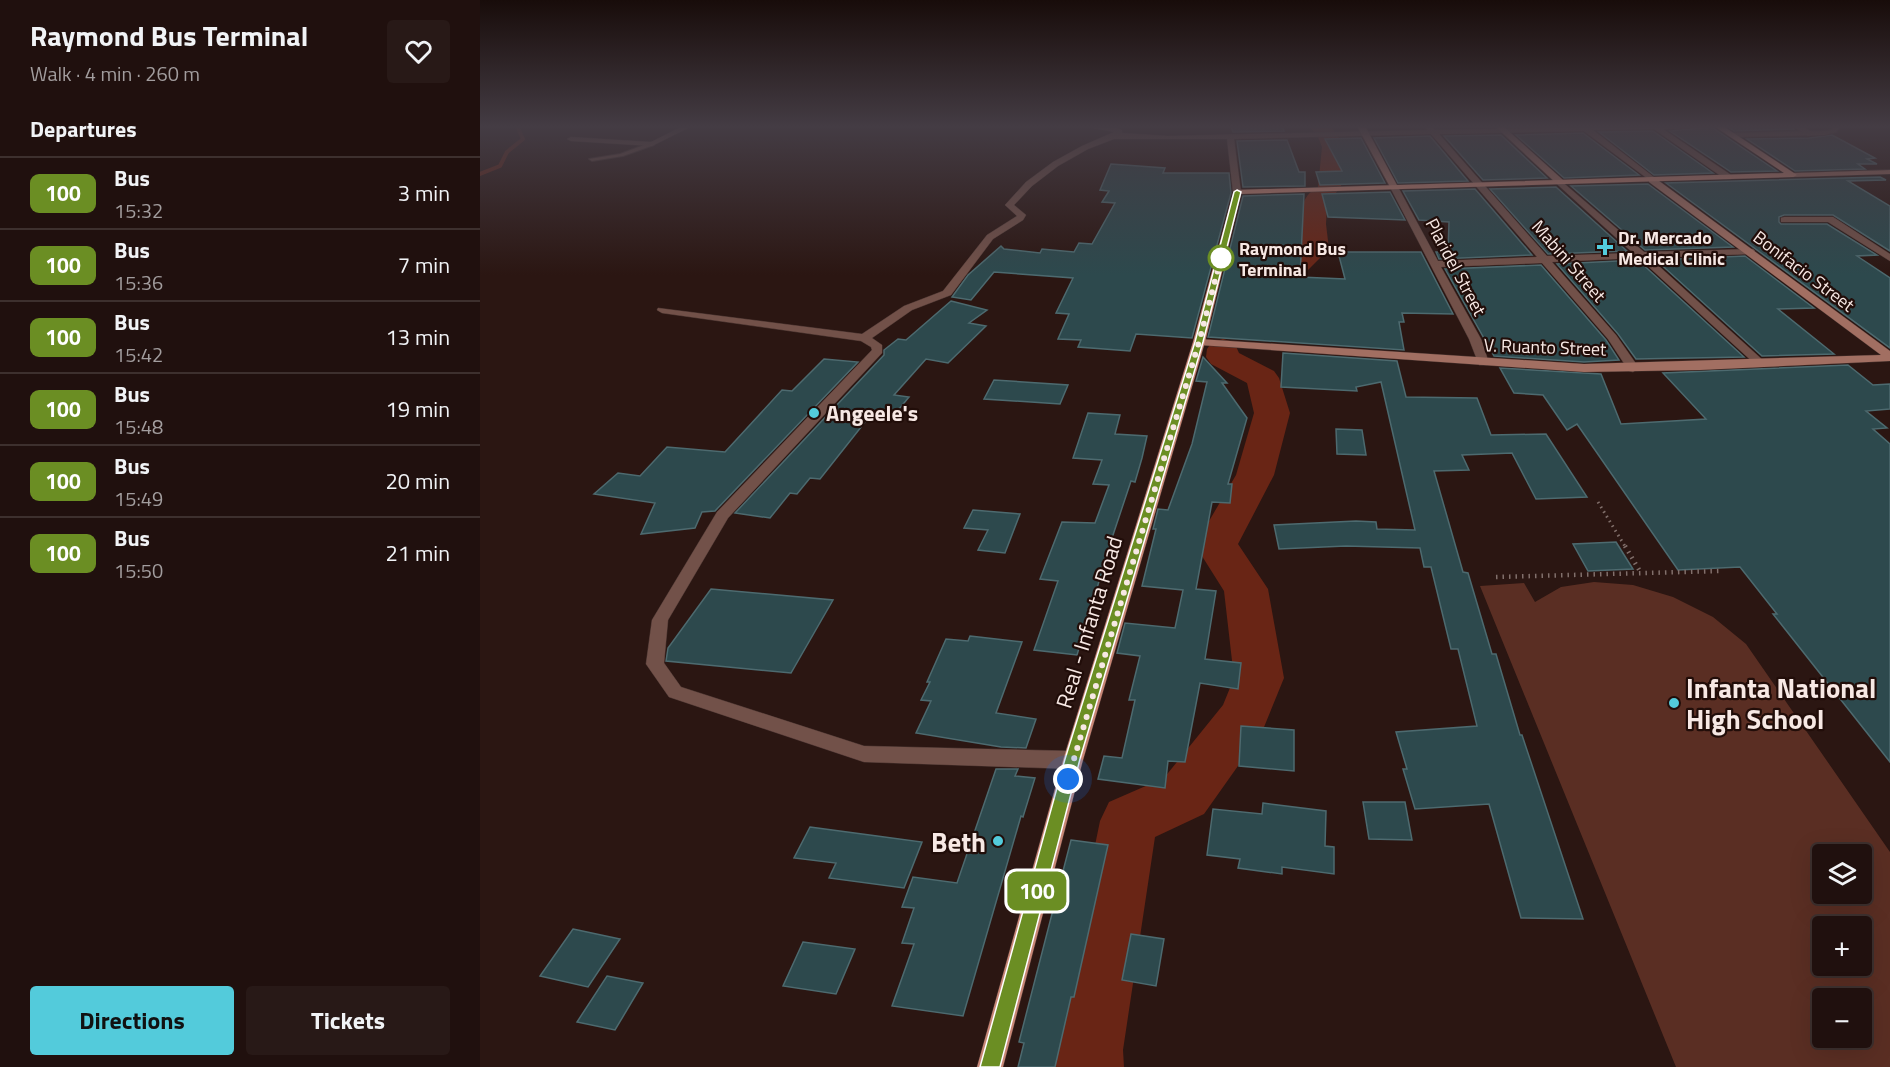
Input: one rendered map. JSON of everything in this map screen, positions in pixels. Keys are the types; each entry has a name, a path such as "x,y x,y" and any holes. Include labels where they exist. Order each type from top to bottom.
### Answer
{"main road":[{"path":"1237,192 1767,176"},
{"name":"Real - Infanta Road","path":"990,1067 1073,759 1199,342 1237,192"}],"street":[{"path":"864,338 908,308 946,292 954,286 990,237 1020,218 1022,215 1009,204 1022,189 1041,176"},
{"path":"1235,176 1237,192"},
{"name":"Plaridel Street","path":"1388,176 1475,339 1483,363"},
{"name":"Mabini Street","path":"1473,176 1612,337 1633,368"},
{"path":"1553,176 1760,363"},
{"name":"Bonifacio Street","path":"1647,176 1890,357"},
{"path":"1784,220 1830,219 1890,258"},
{"path":"1434,264 1750,252"},
{"path":"662,310 864,338 876,345 878,351 722,515 660,620 655,664 675,692 864,754 1073,759"},
{"name":"V. Ruanto Street","path":"1199,342 1483,363 1633,368 1890,357"}],"path":[{"path":"1598,502 1641,574"},
{"path":"1496,577 1720,571"}],"shaded area":[{"path":"1594,582 1633,585 1673,597 1713,617 1746,644 1890,852 1890,1067 1676,1067 1480,586 1524,583 1535,602 1561,587"}],"building":[{"path":"1106,176 1229,176 1231,193 1192,338 1136,334 1130,351 1078,347 1081,340 1058,339 1069,314 1056,313 1073,278 994,272 971,300 952,297 968,275 1001,246 1004,249 1040,253 1042,249 1074,252 1079,243 1092,244 1115,203 1102,202 1109,191 1100,190"},
{"path":"1242,176 1305,176 1305,186 1243,187"},
{"path":"1317,176 1381,176 1385,183 1320,185"},
{"path":"1394,176 1464,176 1468,181 1398,183"},
{"path":"1479,176 1545,176 1547,178 1483,180"},
{"path":"1562,176 1619,176 1564,178"},
{"path":"1880,177 1886,180 1848,181 1890,206 1890,251 1833,215 1784,215 1779,217 1779,222 1781,224 1827,224 1877,255 1857,256 1890,278 1890,348 1666,183"},
{"path":"1648,184 1733,247 1645,250 1571,186"},
{"path":"1556,187 1627,251 1548,254 1490,189"},
{"path":"1475,189 1532,255 1439,259 1436,252 1448,252 1449,222 1419,220 1403,191"},
{"path":"1390,192 1405,220 1328,217 1322,194"},
{"path":"1304,194 1300,277 1345,279 1338,252 1421,252 1453,314 1402,313 1404,322 1399,322 1404,350 1208,337 1243,196"},
{"path":"1745,256 1814,308 1778,309 1834,354 1762,356 1656,260"},
{"path":"1638,260 1744,357 1636,359 1618,334 1557,264"},
{"path":"1541,265 1606,340 1619,360 1584,362 1494,356 1445,269"},
{"path":"951,301 987,310 969,323 986,326 948,363 926,359 894,395 909,397 890,420 869,417 820,479 810,478 797,494 790,493 770,518 735,513 884,355 884,350 898,339 906,340"},
{"path":"1283,353 1397,361 1406,397 1477,398 1491,435 1546,434 1587,497 1536,499 1512,453 1462,455 1469,470 1434,471 1463,572 1468,573 1492,654 1496,654 1520,735 1522,735 1583,919 1521,918 1489,804 1415,809 1403,769 1407,769 1396,732 1477,726 1458,649 1451,649 1431,567 1424,567 1420,548 1346,546 1279,549 1274,525 1356,521 1376,522 1377,529 1415,530 1381,382 1356,387 1357,391 1281,387"},
{"path":"1203,357 1227,383 1222,383 1247,418 1228,484 1232,484 1230,503 1212,502 1196,589 1216,591 1205,659 1241,663 1238,689 1200,683 1185,762 1168,761 1165,788 1098,779 1104,756 1122,758 1135,700 1129,700 1140,656 1117,653 1125,623 1175,628 1183,590 1142,586 1156,529 1153,529 1158,509 1168,510 1192,444 1207,382 1196,381"},
{"path":"824,359 858,362 715,511 702,512 695,528 641,534 655,503 594,494 618,473 640,476 667,447 725,452 782,390 792,391"},
{"path":"1848,365 1873,385 1890,384 1890,409 1866,411 1887,428 1873,429 1890,444 1890,762 1773,614 1777,614 1740,567 1678,570 1577,424 1567,430 1543,395 1514,393 1500,368 1601,374 1621,424 1706,419 1663,373"},
{"path":"994,380 1068,385 1060,404 984,399"},
{"path":"1088,413 1120,415 1115,434 1147,436 1142,458 1135,482 1131,481 1112,538 1077,655 1034,650 1058,581 1040,579 1062,522 1095,523 1109,485 1093,484 1102,460 1073,458"},
{"path":"1336,429 1362,430 1366,455 1337,454"},
{"path":"973,510 1020,514 1005,553 978,550 988,530 964,528"},
{"path":"1616,542 1633,569 1588,571 1573,544"},
{"path":"711,589 833,600 791,673 666,661 668,648"},
{"path":"970,636 1022,642 996,713 1036,719 1026,748 1001,747 916,733 931,701 921,700 946,639 968,641"},
{"path":"1241,726 1294,730 1294,771 1239,766"},
{"path":"996,769 1018,769 1015,776 1035,778 1023,817 1021,816 963,1016 892,1006 914,944 902,943 914,908 902,907 913,877 957,883"},
{"path":"1363,802 1405,802 1412,840 1369,839"},
{"path":"1263,803 1326,811 1325,846 1334,847 1334,874 1282,867 1282,874 1238,868 1240,859 1207,855 1213,809 1262,814"},
{"path":"810,827 922,842 904,888 829,878 836,863 794,858"},
{"path":"1071,840 1108,845 1074,997 1071,997 1055,1067 1018,1067 1024,1043 1019,1042"},
{"path":"573,929 620,939 588,987 540,976"},
{"path":"1131,934 1164,939 1156,986 1122,980"},
{"path":"803,942 855,949 836,994 783,986"},
{"path":"607,976 643,983 615,1030 577,1022"}],"waterway":[{"path":"1329,186 1331,176"},
{"path":"1261,304 1275,287 1316,249 1313,224 1316,198 1325,192"},
{"path":"1089,1067 1088,1050 1129,821 1184,796 1244,717 1259,678 1246,589 1216,545 1255,475 1272,413 1262,378 1222,357 1223,349"}],"bus line":[{"name":"100","path":"990,1067 1073,759 1199,342 1237,192"}],"place":[{"name":"Dr. Mercado Medical Clinic","path":"1605,247"},
{"name":"Raymond Bus Terminal","path":"1221,258"},
{"name":"Angeele's","path":"814,413"},
{"name":"Infanta National High School","path":"1674,703"},
{"name":"Beth","path":"998,841"}],"route":[{"path":"1068,779 1199,342 1221,256 1221,258"}]}
